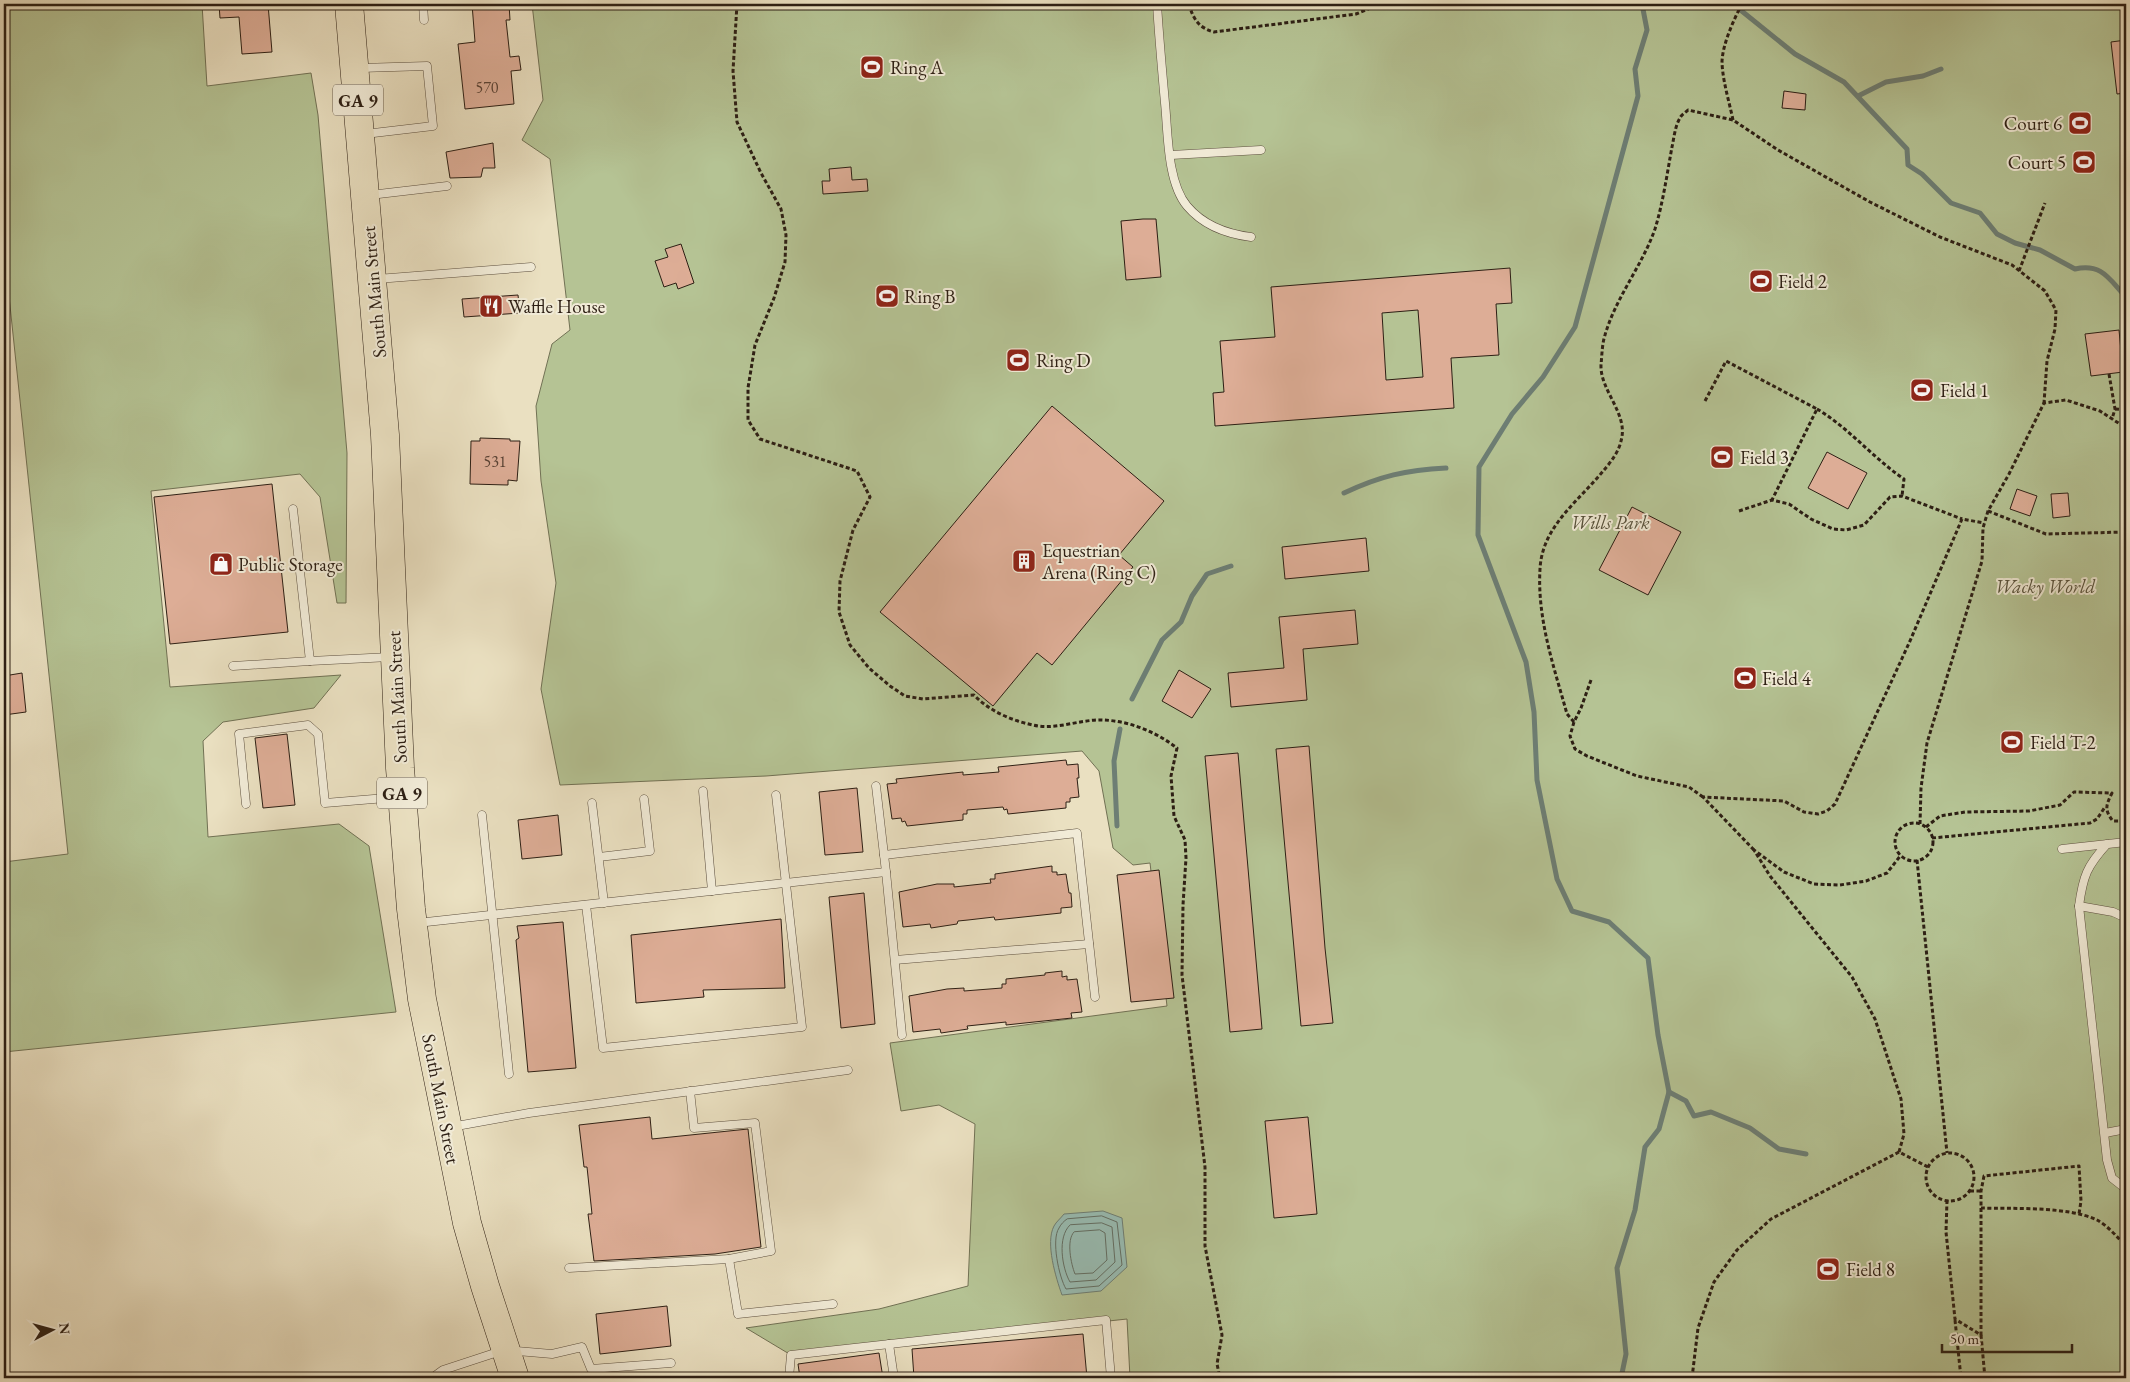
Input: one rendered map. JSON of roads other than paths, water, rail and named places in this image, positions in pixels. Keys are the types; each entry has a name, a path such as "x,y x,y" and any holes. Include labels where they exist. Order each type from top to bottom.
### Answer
{"highway":[{"name":"South Main Street","path":"349,4 385,436 402,797 413,924 422,999 468,1223 504,1350 515,1378"}],"lane":[{"path":"422,4 424,20"},
{"path":"1157,4 1171,155 1176,183 1186,205 1211,225 1227,232 1251,236"},
{"path":"355,68 427,66 433,126 361,134"},
{"path":"1171,155 1261,150"},
{"path":"366,195 447,186"},
{"path":"373,280 531,267"},
{"path":"293,509 310,661"},
{"path":"233,666 395,656"},
{"path":"246,804 239,734 308,724 318,734 325,803 402,797"},
{"path":"876,786 902,1035"},
{"path":"703,791 712,891"},
{"path":"586,905 603,1048 802,1027 776,795"},
{"path":"599,857 650,851 644,799"},
{"path":"592,803 604,903"},
{"path":"482,815 509,1074"},
{"path":"884,855 1077,833 1095,997"},
{"path":"2062,849 2126,842"},
{"path":"2107,844 2092,861 2082,882 2079,906 2106,1133 2107,1160 2112,1178 2126,1189"},
{"path":"413,924 886,872"},
{"path":"2079,906 2113,912 2126,918"},
{"path":"895,960 1089,944"},
{"path":"447,1127 529,1113 848,1070"},
{"path":"569,1268 729,1259 771,1251 755,1123 694,1128 690,1091"},
{"path":"2106,1133 2126,1130"},
{"path":"729,1259 738,1314 833,1304"},
{"path":"789,1378 792,1356 1106,1320 1111,1378"},
{"path":"889,1344 894,1378"},
{"path":"432,1378 443,1370 504,1350 552,1354 582,1347 591,1368 671,1363"}],"water":[{"path":"1103,1211 1122,1218 1127,1267 1101,1291 1062,1295 1054,1270 1051,1251 1054,1226 1064,1214"}],"waterway":[{"path":"1621,1378 1626,1354 1617,1268 1635,1210 1645,1147 1659,1129 1669,1092 1658,1035 1648,958 1609,922 1572,911 1557,879 1537,780 1534,712 1526,662 1478,535 1479,467 1512,414 1543,377 1575,327 1638,96 1635,69 1647,30 1642,4"},
{"path":"1733,4 1795,54 1844,82 1907,149 1908,165 1922,174 1951,203 1980,213 1997,234 2015,243 2040,250 2075,269 2092,268 2099,270 2126,297"},
{"path":"1858,96 1886,82 1923,76 1941,69"},
{"path":"1344,493 1370,482 1394,475 1418,470 1446,468"},
{"path":"1132,699 1162,640 1181,622 1192,596 1207,574 1231,566"},
{"path":"1117,826 1114,761 1120,729"},
{"path":"1669,1092 1686,1101 1694,1116 1711,1112 1750,1128 1779,1149 1806,1154"}],"place":[{"name":"Ring A","path":"872,67"},
{"name":"Court 6","path":"2080,123"},
{"name":"Court 5","path":"2084,162"},
{"name":"Field 2","path":"1761,281"},
{"name":"Ring B","path":"887,296"},
{"name":"Waffle House","path":"491,306"},
{"name":"Ring D","path":"1018,360"},
{"name":"Field 1","path":"1922,390"},
{"name":"Field 3","path":"1722,457"},
{"name":"Equestrian Arena (Ring C)","path":"1024,561"},
{"name":"Public Storage","path":"221,564"},
{"name":"Field 4","path":"1745,678"},
{"name":"Field T-2","path":"2012,742"},
{"name":"Field 8","path":"1828,1269"}],"park label":[{"name":"Wills Park","path":"1610,522"},
{"name":"Wacky World","path":"2045,586"}]}
